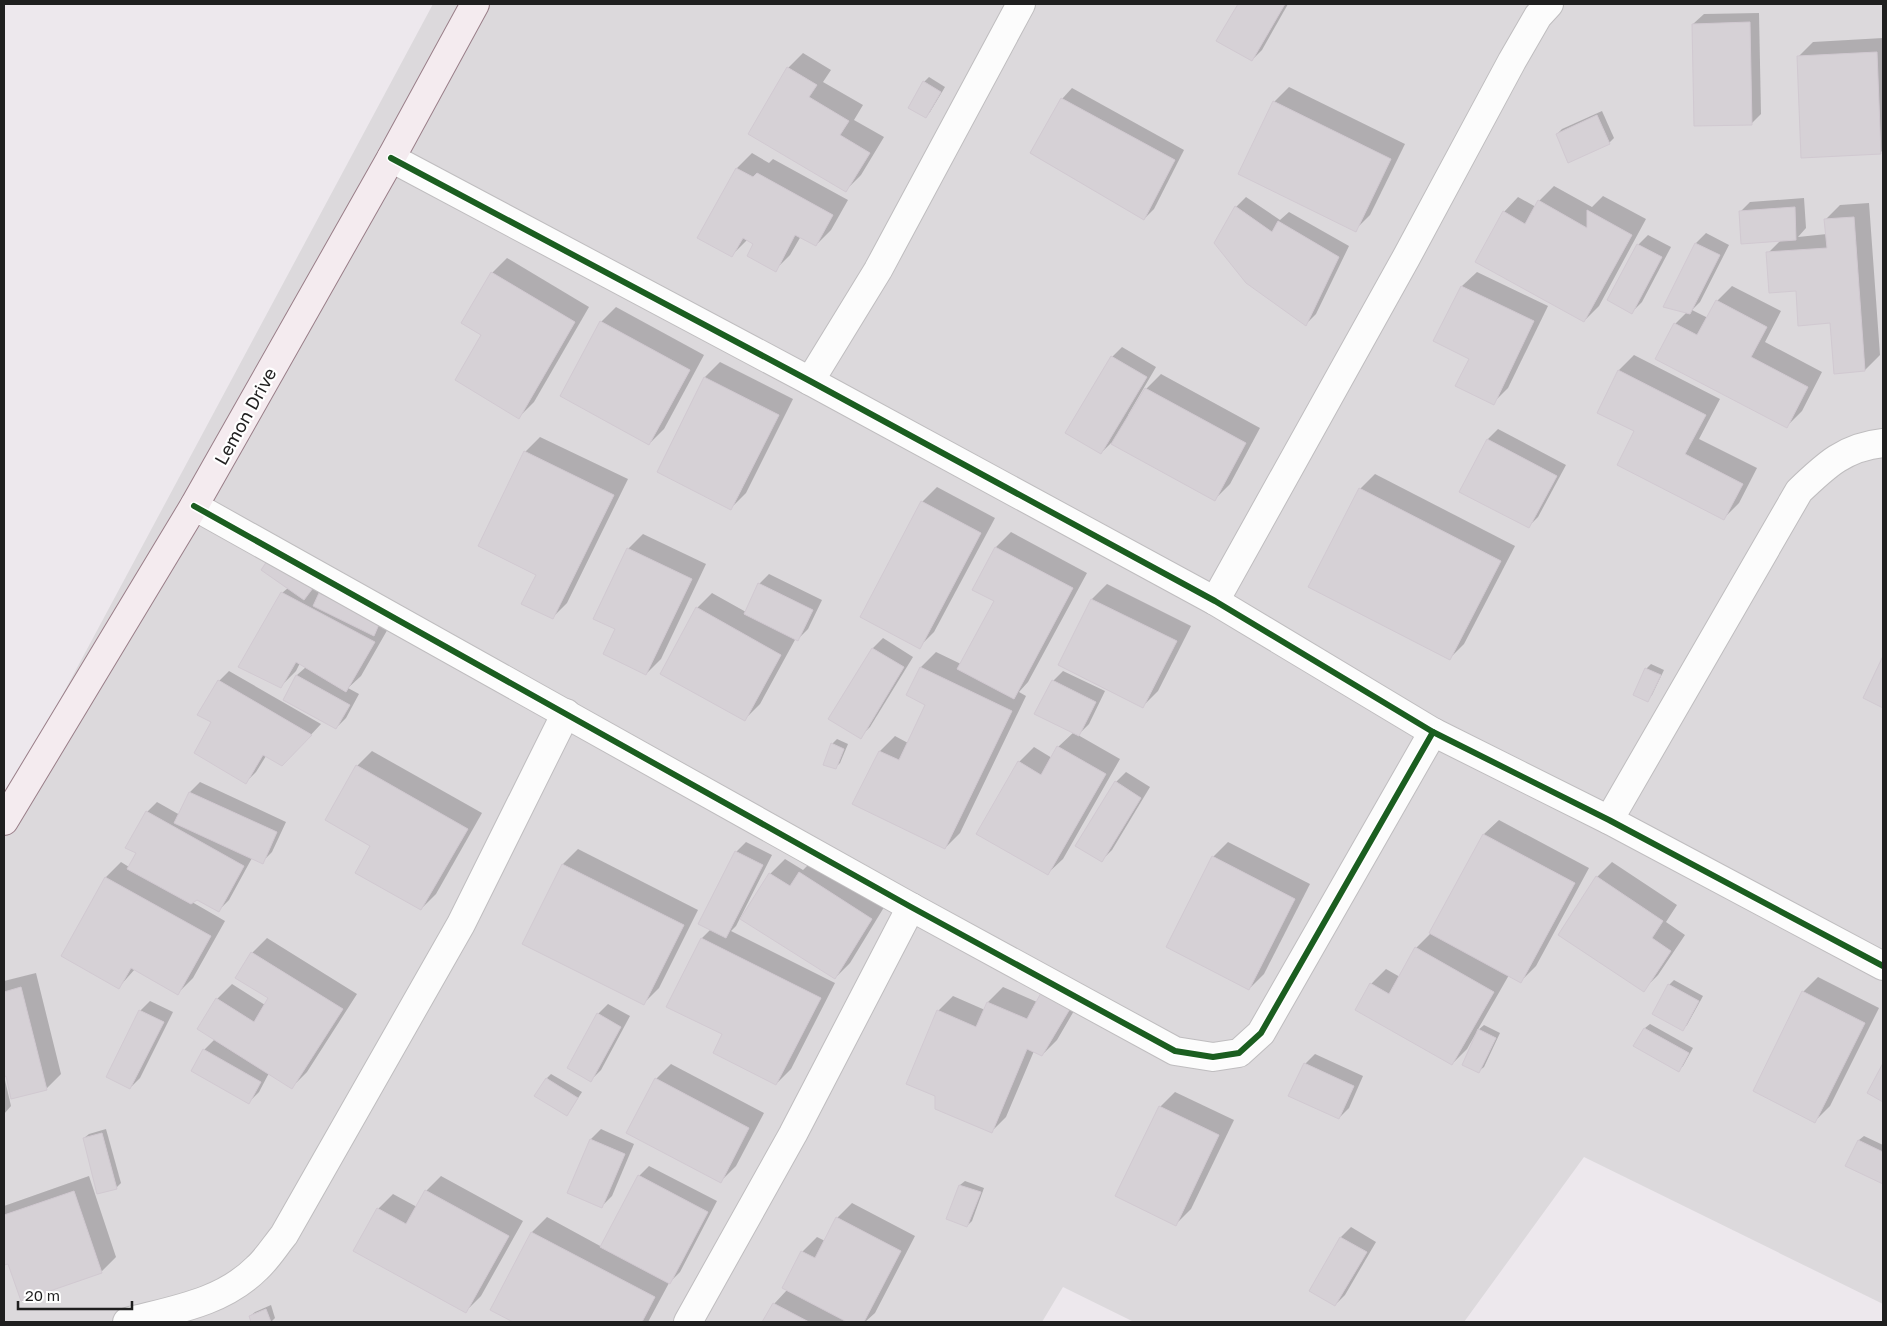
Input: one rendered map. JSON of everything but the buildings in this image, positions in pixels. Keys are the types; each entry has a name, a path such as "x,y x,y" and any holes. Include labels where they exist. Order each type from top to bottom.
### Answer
{"street":[{"name":"Lemon Drive","path":"4,821 194,506 391,158 475,4"},
{"path":"810,381 878,270 1021,4"},
{"path":"1215,600 1402,266 1538,16 1549,4"},
{"path":"391,158 810,381 1215,600 1433,732 1609,820 1883,966"},
{"path":"1609,820 1800,491 1825,466 1849,451 1883,443"},
{"path":"194,506 911,907 1175,1051 1212,1057 1239,1053 1261,1033 1433,732"},
{"path":"127,1322 196,1304 226,1293 257,1268 284,1235 461,924 566,713"},
{"path":"688,1322 793,1134 911,907"}],"shaded area":[{"path":"433,4 1883,4 1883,1304 1584,1157 1464,1322 1134,1322 1063,1287 1042,1322 4,1322 4,804"}],"cycle path":[{"path":"391,158 810,381 1215,601 1433,732 1609,820 1883,966"},
{"path":"194,506 911,907 1175,1051 1213,1057 1239,1053 1261,1033 1433,732"}]}
